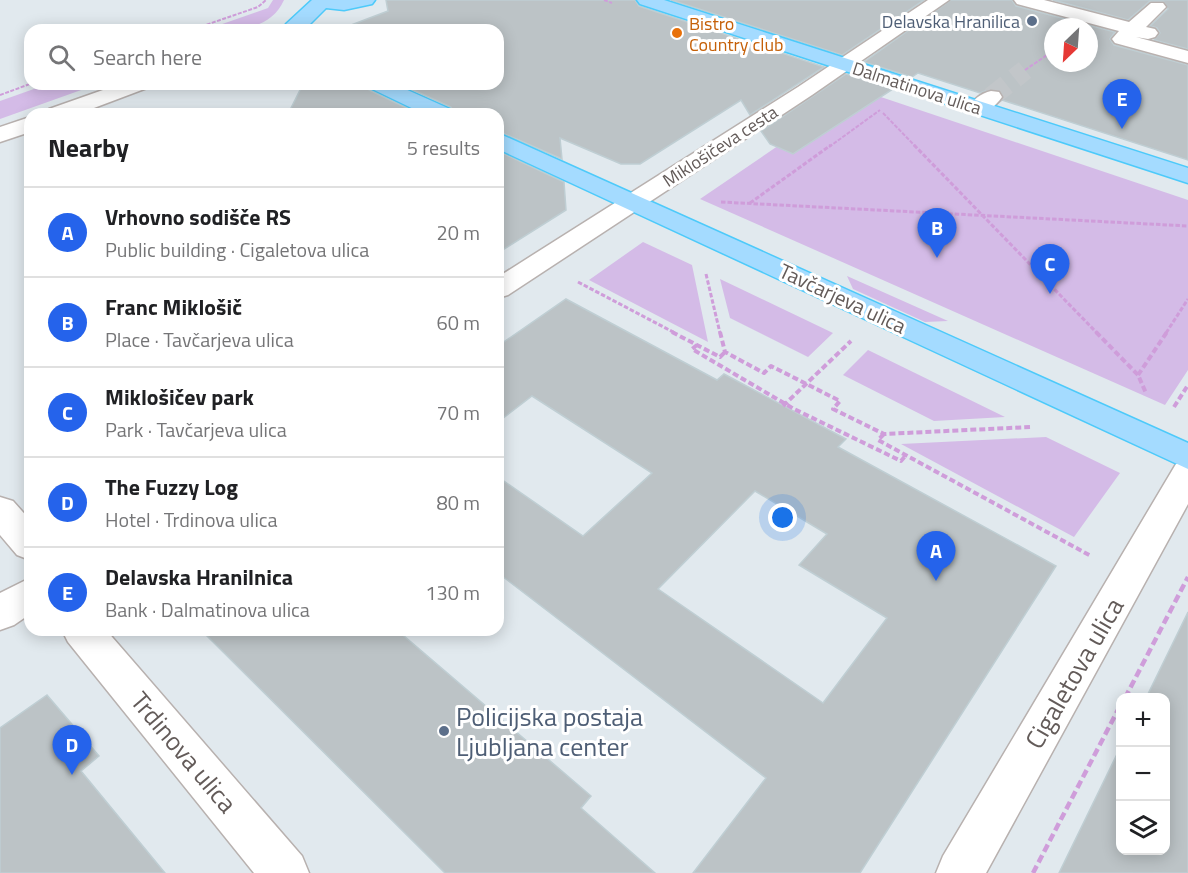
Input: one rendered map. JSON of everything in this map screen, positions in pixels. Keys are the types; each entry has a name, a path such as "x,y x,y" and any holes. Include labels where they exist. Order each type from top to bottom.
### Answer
{"main road":[{"path":"296,24 322,0 345,5 366,0"},
{"name":"Dalmatinova ulica","path":"646,0 836,70 985,102 1188,176"},
{"path":"390,90 429,108"},
{"name":"Tavčarjeva ulica","path":"504,143 1188,456"}],"street":[{"name":"Miklošičeva cesta","path":"504,285 940,0"},
{"path":"1023,0 1140,31"},
{"path":"1148,4 1140,31 1122,39 1188,57"},
{"path":"74,108 123,90"},
{"path":"0,135 24,126"},
{"name":"Cigaletova ulica","path":"960,873 1188,473"},
{"path":"0,512 24,538"},
{"path":"0,613 24,598"},
{"name":"Trdinova ulica","path":"87,636 285,873"}],"path":[{"path":"208,24 258,7 266,0"},
{"path":"1024,70 1044,57"},
{"path":"0,95 24,86"},
{"path":"873,102 980,215 1138,375 1146,395"},
{"path":"749,204 880,110"},
{"path":"715,202 1188,226"},
{"path":"705,272 725,352 764,373 771,366 840,401 833,409 884,434 1037,426"},
{"path":"574,280 720,357 725,352"},
{"path":"1138,375 1188,299"},
{"path":"785,405 854,338"},
{"path":"697,345 692,349 785,405 901,461 906,455"},
{"path":"1169,414 1188,385"},
{"path":"884,434 878,440 1129,577"},
{"path":"1128,693 1188,577"},
{"path":"1033,873 1116,714"}],"shaded area":[{"path":"273,0 284,0 270,18 260,24 222,24 268,8"},
{"path":"31,90 81,90 31,108 24,108 24,110 0,119 0,101"},
{"path":"860,90 1188,200 1188,370 1165,405 700,199"},
{"path":"643,242 692,265 708,342 589,280"},
{"path":"847,276 948,321 925,322 853,289"},
{"path":"720,279 833,333 808,357 730,318"},
{"path":"868,350 1005,417 934,421 843,375"},
{"path":"1046,437 1120,473 1074,537 901,444"}],"building":[{"path":"386,0 635,0 639,6 824,67 750,115 741,100 640,164 621,164 560,138 562,159 504,134 504,108 452,108 413,90 504,90 504,24 354,24 388,11"},
{"path":"671,0 924,0 842,55"},
{"path":"951,0 1012,0 1016,6 1062,18 1044,18 1044,72 1098,72 1098,28 1115,32 1110,39 1114,45 1188,65 1188,160 1002,100 1004,96 999,90 990,89 980,93 918,73 912,77 864,62"},
{"path":"1053,0 1188,0 1188,49 1154,40 1160,33 1157,28 1150,26 1168,9 1163,1 1150,1 1128,20"},
{"path":"846,74 893,89 793,154 770,144 761,131"},
{"path":"300,90 369,90 406,108 291,108"},
{"path":"504,154 564,182 566,210 504,249"},
{"path":"566,299 717,380 724,374 846,439 838,447 1056,566 860,873 693,873 766,778 504,578 504,481 583,536 652,473 532,396 504,417 504,342","holes":["755,491 827,534 799,565 887,618 823,703 658,589"]},
{"path":"1188,612 1188,873 1059,873 1116,756 1116,855 1170,855 1170,693 1148,693"},
{"path":"207,636 404,636 591,796 581,808 655,873 445,873"},
{"path":"47,695 99,756 81,771 165,873 0,873 0,728"}],"tunnel":[{"path":"991,97 1025,70"}],"place":[{"name":"Delavska Hranilica","path":"1032,21"},
{"name":"Bistro Country club","path":"677,33"},
{"name":"Delavska Hranilnica","path":"1122,129"},
{"name":"Franc Miklošič","path":"937,258"},
{"name":"Miklošičev park","path":"1050,294"},
{"name":"Vrhovno sodišče RS","path":"936,581"},
{"name":"Policijska postaja Ljubljana center","path":"444,731"},
{"name":"The Fuzzy Log","path":"72,775"}]}
